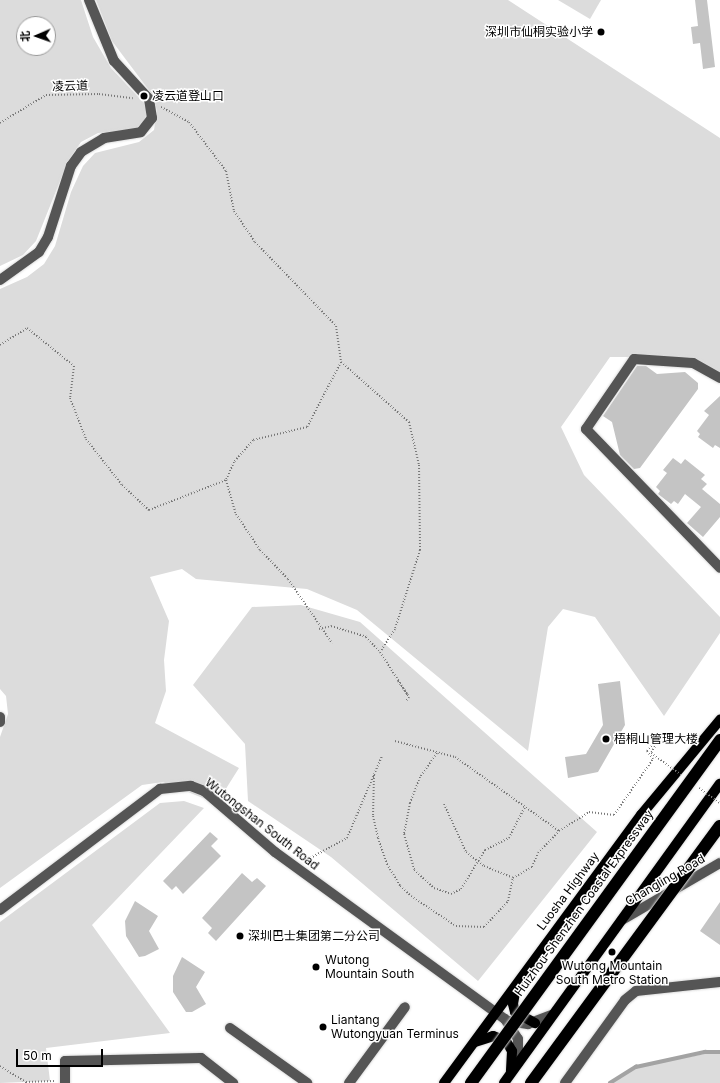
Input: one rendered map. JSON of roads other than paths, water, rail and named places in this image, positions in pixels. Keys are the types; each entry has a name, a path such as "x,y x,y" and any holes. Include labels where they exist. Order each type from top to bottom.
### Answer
{"highway":[{"name":"Huizhou-Shenzhen Coastal Expressway","path":"471,1083 720,740"},
{"path":"531,1083 720,826"}],"main road":[{"name":"Luosha Highway","path":"444,1083 641,815 720,720"},
{"path":"504,1083 720,784"},
{"path":"520,978 513,1004 520,1017 535,1023"},
{"path":"473,1043 493,1036 506,1041 512,1051 510,1074"}],"street":[{"path":"0,280 39,252 48,237 71,166 81,152 93,142 141,132 148,126 152,108 149,100 114,61 89,0"},
{"path":"720,378 693,363 634,359 586,428 720,568"},
{"path":"0,717 0,722"},
{"name":"Wutongshan South Road","path":"0,910 148,798 174,786 191,786 204,792 295,866 505,1020 518,1039 518,1063"},
{"name":"Changling Road","path":"622,920 720,863"},
{"path":"565,1083 625,1000 636,991 720,982"},
{"path":"349,1083 404,1007"},
{"path":"505,1020 535,1023 552,1015"},
{"path":"230,1028 307,1083"},
{"path":"65,1082 65,1061 202,1058 233,1083"}],"waterway":[{"path":"610,1083 636,1067 705,1052 720,1052"}],"place":[{"name":"深圳市仙桐实验小学","path":"601,32"},
{"name":"凌云道登山口","path":"144,96"},
{"name":"梧桐山管理大楼","path":"606,739"},
{"name":"深圳巴士集团第二分公司","path":"240,936"},
{"name":"Wutong Mountain South Metro Station","path":"612,952"},
{"name":"Wutong Mountain South","path":"316,967"},
{"name":"Liantang Wutongyuan Terminus","path":"323,1027"}]}
